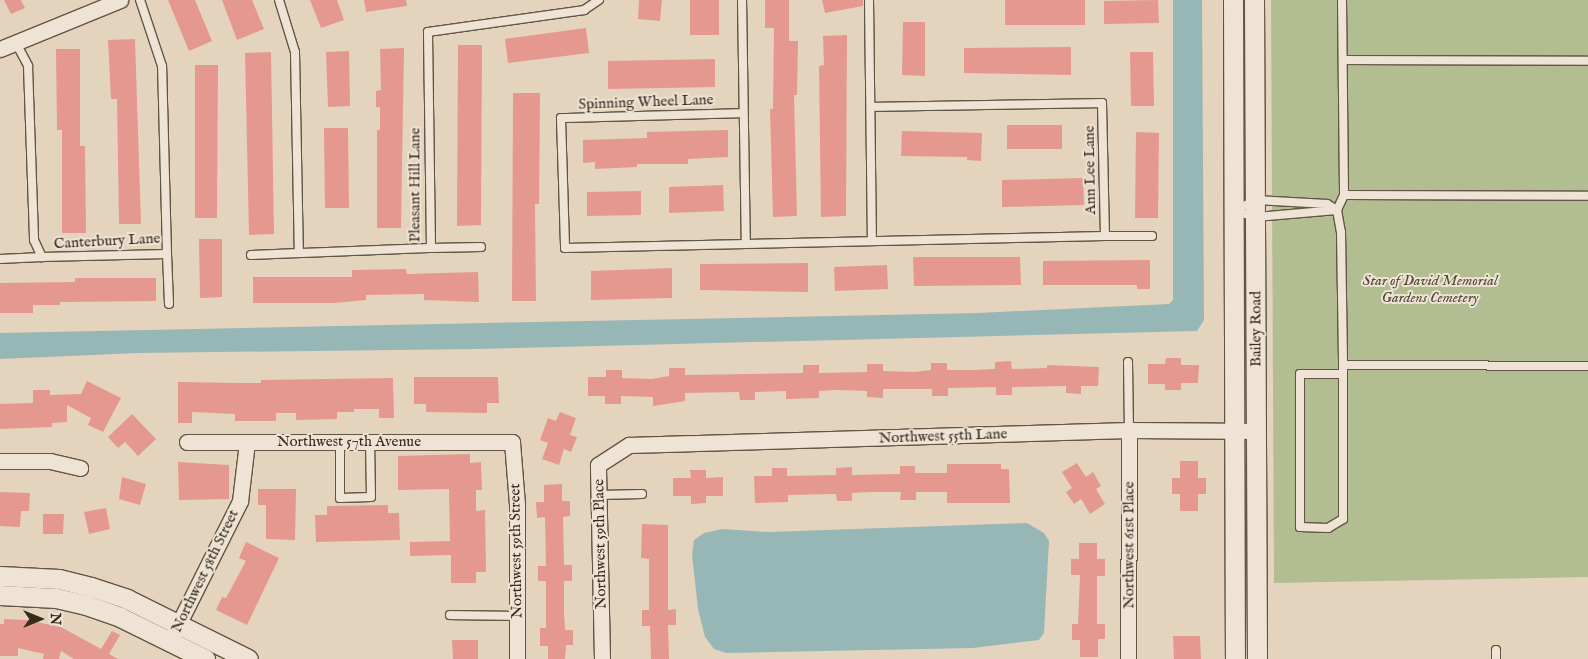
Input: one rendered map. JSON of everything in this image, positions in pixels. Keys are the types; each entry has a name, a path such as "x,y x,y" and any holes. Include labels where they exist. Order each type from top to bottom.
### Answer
{"street":[{"path":"0,49 120,0"},
{"name":"Bailey Road","path":"1233,0 1235,659"},
{"name":"Bailey Road","path":"1254,0 1257,659"},
{"name":"Northwest 55th Lane","path":"629,445 1130,430 1256,431"},
{"name":"Northwest 61st Place","path":"1128,659 1130,430"},
{"name":"Northwest 57th Avenue","path":"187,442 512,442"},
{"name":"Northwest 58th Street","path":"170,641 240,501 247,442"},
{"name":"Northwest 59th Street","path":"512,442 517,504 518,659"},
{"name":"Northwest 59th Place","path":"602,659 598,465 629,445"},
{"path":"0,461 50,461 80,468"},
{"path":"0,576 59,579 127,599 248,659"},
{"path":"0,595 56,598 86,605 120,617 205,659"}],"lane":[{"name":"Canterbury Lane","path":"16,43 28,66 34,240 42,258 167,254 162,66 140,0"},
{"path":"279,0 296,52 299,253"},
{"name":"Pleasant Hill Lane","path":"252,255 431,248 428,32 584,10 599,0"},
{"path":"742,0 746,243"},
{"path":"869,0 872,241"},
{"path":"1342,0 1344,195 1337,210 1341,232 1343,365 1343,374 1343,519 1328,528 1300,527 1300,374 1343,374"},
{"path":"1343,60 1588,61"},
{"name":"Ann Lee Lane","path":"830,241 1105,236 1102,103 871,107"},
{"name":"Spinning Wheel Lane","path":"743,113 561,118 565,248 830,241"},
{"path":"1344,195 1588,196"},
{"path":"1234,211 1327,204 1337,210"},
{"path":"1234,211 1256,209 1337,210"},
{"path":"1105,236 1152,236"},
{"path":"431,248 481,247"},
{"path":"167,254 169,304"},
{"path":"0,260 42,258"},
{"path":"1128,362 1130,430"},
{"path":"1343,365 1588,366"},
{"path":"340,442 340,498 371,497 370,442"},
{"path":"599,495 642,494"},
{"path":"450,615 517,616"},
{"path":"1496,650 1496,659"}],"green space":[{"name":"Star of David Memorial Gardens Cemetery","path":"1271,0 1588,0 1588,577 1274,583"}],"water":[{"path":"1173,0 1202,0 1204,320 1197,331 477,349 138,353 0,359 0,333 978,313 1169,304 1173,300"},
{"path":"1027,523 1044,533 1049,541 1044,633 1039,640 973,648 726,653 714,649 705,637 698,609 692,555 694,540 704,533 722,529 769,532"}],"building":[{"path":"4,0 21,0 25,8 11,14"},
{"path":"168,0 195,0 212,41 189,51"},
{"path":"222,0 252,0 264,29 237,40"},
{"path":"310,0 337,0 344,20 321,28"},
{"path":"364,0 406,0 407,6 366,12"},
{"path":"639,0 662,0 660,21 638,19"},
{"path":"690,0 719,0 719,35 690,35"},
{"path":"765,0 789,0 789,41 798,41 797,95 794,95 797,216 773,217 770,109 773,109 774,28 765,28"},
{"path":"822,0 863,0 863,6 825,13"},
{"path":"1005,0 1085,0 1085,25 1005,25"},
{"path":"1158,0 1159,23 1104,24 1104,1"},
{"path":"903,22 925,22 925,76 902,75"},
{"path":"586,28 589,53 508,63 505,39"},
{"path":"847,35 846,216 821,217 819,66 824,65 823,36"},
{"path":"135,39 141,224 119,224 117,99 111,99 108,40"},
{"path":"458,45 482,45 481,225 457,226"},
{"path":"1071,47 1071,75 964,73 964,48"},
{"path":"404,48 401,228 377,228 377,130 380,130 380,107 376,107 376,91 381,90 380,49"},
{"path":"56,49 80,49 80,146 85,146 86,233 62,233 62,130 57,130"},
{"path":"349,51 350,106 328,107 326,52"},
{"path":"271,52 274,234 249,235 245,53"},
{"path":"1130,52 1153,52 1154,106 1131,106"},
{"path":"715,59 715,87 608,89 608,61"},
{"path":"195,65 218,65 217,218 195,218"},
{"path":"513,93 540,93 539,204 535,204 536,301 512,301"},
{"path":"1007,125 1062,125 1062,149 1007,149"},
{"path":"324,128 348,128 349,208 325,208"},
{"path":"728,130 728,157 688,159 688,164 637,164 637,167 595,169 595,162 583,163 583,140 647,138 647,132"},
{"path":"902,131 982,133 981,161 967,160 967,157 901,156"},
{"path":"1136,132 1159,133 1158,218 1135,218"},
{"path":"1083,178 1084,205 1002,207 1002,180"},
{"path":"723,185 724,211 669,213 669,187"},
{"path":"641,191 641,215 587,216 587,192"},
{"path":"199,239 222,239 222,297 200,298"},
{"path":"913,257 1020,257 1021,285 914,286"},
{"path":"1150,260 1150,289 1137,289 1137,285 1043,285 1043,261"},
{"path":"808,263 808,292 700,290 700,264"},
{"path":"887,265 888,289 835,291 834,267"},
{"path":"672,268 672,298 591,300 591,271"},
{"path":"406,269 407,274 478,272 479,302 424,300 424,294 366,295 366,300 335,303 253,303 253,277 352,277 352,270"},
{"path":"75,278 156,278 156,301 60,302 60,305 33,305 33,313 0,313 0,283 75,282"},
{"path":"1166,358 1181,358 1181,365 1199,365 1198,383 1181,383 1181,390 1165,390 1165,384 1148,384 1148,364 1165,364"},
{"path":"1011,361 1012,369 1047,368 1047,365 1099,367 1098,386 1081,386 1081,394 1066,393 1066,386 1012,387 1012,395 996,395 996,387 948,388 948,396 932,396 932,389 883,389 883,398 867,397 867,391 837,390 819,391 819,398 786,399 786,391 755,392 755,400 740,400 739,392 685,393 685,401 653,406 653,397 621,396 621,404 605,404 605,396 588,396 588,377 606,377 606,370 622,370 622,378 652,379 669,376 669,368 685,368 685,375 803,373 803,365 819,365 819,373 867,372 867,364 883,364 883,371 914,372 931,370 931,363 947,363 947,370 974,370 995,369 995,362"},
{"path":"414,377 498,377 499,403 487,403 487,413 426,412 426,404 414,404"},
{"path":"393,378 394,418 379,418 379,409 354,409 354,412 337,412 337,419 296,420 296,413 276,413 276,421 235,421 235,414 192,412 192,423 178,423 178,382 261,383 261,380"},
{"path":"87,381 121,398 103,432 88,425 91,418 67,405 67,422 52,423 52,427 0,429 0,404 33,403 33,390 50,390 50,395 81,394"},
{"path":"560,412 576,418 570,435 577,437 571,452 564,449 559,465 542,459 548,443 540,440 548,418 556,421"},
{"path":"132,414 156,439 138,456 125,442 118,448 108,437"},
{"path":"470,454 470,463 481,462 482,490 476,490 476,511 485,510 486,572 476,572 476,583 451,583 451,555 410,556 410,542 450,541 449,489 398,490 398,456"},
{"path":"1180,461 1198,461 1198,478 1206,478 1206,494 1198,494 1198,511 1180,511 1180,494 1172,494 1172,478 1180,478"},
{"path":"178,462 229,465 229,499 179,500"},
{"path":"1077,463 1086,477 1093,472 1101,486 1096,489 1105,504 1090,514 1081,499 1074,504 1066,492 1072,488 1062,472"},
{"path":"947,464 1001,464 1001,469 1009,469 1010,503 947,503 947,492 916,492 916,500 900,500 901,492 870,492 852,493 852,501 837,501 836,494 788,495 788,502 755,503 754,476 772,476 772,468 787,468 787,476 836,475 836,468 852,467 852,475 900,474 900,466 915,466 915,473 947,473"},
{"path":"690,470 706,470 706,478 723,477 723,496 706,496 706,503 691,504 691,496 673,496 673,478 691,478"},
{"path":"122,477 146,484 140,505 119,499"},
{"path":"562,484 562,501 570,501 570,516 563,517 564,565 572,565 572,581 564,581 565,630 573,630 573,645 566,645 565,659 548,659 548,646 540,646 540,628 546,628 546,581 538,581 538,566 546,566 545,517 537,518 536,502 544,502 544,485"},
{"path":"258,489 296,489 295,540 266,539 266,505 258,505"},
{"path":"0,492 30,493 29,511 21,511 20,527 0,526"},
{"path":"388,505 388,513 399,513 400,540 316,542 315,515 327,515 327,506"},
{"path":"106,508 110,529 89,534 84,512"},
{"path":"43,514 64,514 63,534 43,534"},
{"path":"642,524 668,525 668,610 676,609 676,625 668,625 669,659 651,659 650,626 642,626 642,610 649,610 649,559 641,558"},
{"path":"246,542 279,558 247,625 216,610 222,597 226,598 246,561 239,558"},
{"path":"1079,543 1097,543 1097,559 1105,559 1105,576 1097,576 1097,624 1105,624 1105,639 1098,639 1098,657 1080,657 1080,640 1072,640 1072,624 1078,624 1080,575 1071,575 1071,559 1079,559"},
{"path":"4,619 26,620 61,627 101,649 112,631 120,635 109,654 118,659 74,659 61,651 59,659 43,659 44,654 18,648 18,656 0,656 0,624 4,624"},
{"path":"1173,636 1200,636 1201,659 1174,659"},
{"path":"452,640 478,640 478,659 453,659"}]}
